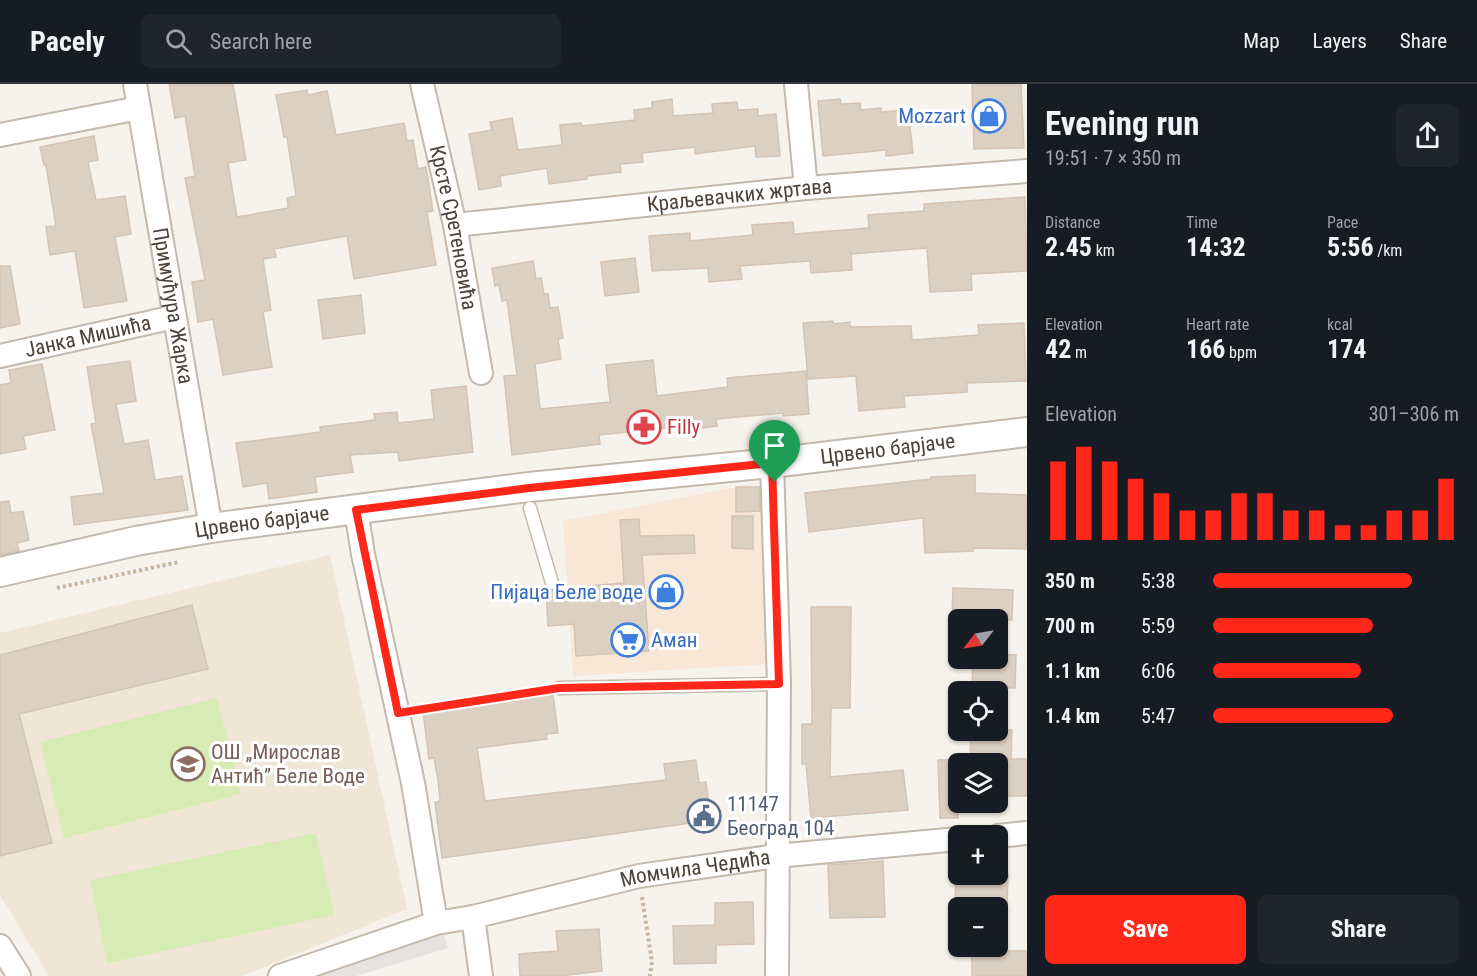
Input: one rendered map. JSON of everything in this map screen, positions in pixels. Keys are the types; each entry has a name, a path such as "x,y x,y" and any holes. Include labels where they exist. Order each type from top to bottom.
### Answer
{"street":[{"name":"Примућура Жарка","path":"135,84 211,528"},
{"name":"Крсте Сретеновића","path":"422,84 455,225 481,373"},
{"path":"796,84 806,188"},
{"path":"0,135 139,108"},
{"name":"Краљевачких жртава","path":"455,225 806,188 1027,171"},
{"name":"Јанка Мишића","path":"0,356 174,317"},
{"name":"Црвено барјаче","path":"0,572 136,540 211,528 529,488 772,463 1027,432"},
{"path":"772,463 779,684 776,856 777,976"},
{"path":"356,510 413,783 436,923"},
{"path":"1008,835 1027,833"},
{"name":"Момчила Чедића","path":"280,976 436,923 473,917 639,876 776,856 948,840"},
{"path":"473,917 481,976"},
{"path":"0,946 19,976"}],"lane":[{"path":"530,508 552,583"},
{"path":"559,688 779,684"}],"path":[{"path":"398,713 559,688"},
{"path":"639,876 652,962 650,976"}],"shaded area":[{"name":"Пијаца Беле воде","path":"760,486 768,664 573,676 563,521 736,487"},
{"name":"ОШ „Мирослав Антић” Беле Воде","path":"330,555 407,909 242,976 49,976 0,895 0,633"},
{"path":"441,925 448,948 356,976 290,976"}],"green space":[{"path":"217,698 241,794 64,838 40,742"},
{"path":"316,833 334,915 107,963 90,880"}],"building":[{"path":"169,84 233,84 246,160 228,163 237,217 288,208 287,198 296,196 287,137 284,137 276,95 307,90 308,95 327,91 336,135 404,123 407,141 413,140 418,169 426,167 433,211 427,212 436,265 354,279 347,236 274,249 276,257 263,259 271,310 263,312 272,367 223,375 213,319 198,322 192,282 205,280 185,178 195,176 185,116 175,118"},
{"path":"972,84 1021,84 1024,148 974,149"},
{"path":"672,99 673,116 713,113 712,104 737,102 738,110 758,109 758,116 776,114 780,156 756,157 755,146 695,154 695,147 642,153 643,162 620,164 621,172 587,176 587,179 549,184 547,168 500,176 501,186 479,190 469,134 492,130 490,122 512,118 518,150 562,145 560,125 581,123 582,126 635,120 634,110 652,108 652,102"},
{"path":"840,99 841,104 860,103 861,110 881,108 881,112 908,110 913,153 886,156 886,150 823,156 818,101"},
{"path":"94,136 98,160 88,162 96,200 125,196 131,234 115,237 127,301 84,308 75,251 50,255 46,227 56,226 46,165 44,165 40,147"},
{"path":"1025,197 1027,271 971,274 972,290 930,292 927,248 851,254 852,270 811,273 810,261 740,266 742,279 709,282 708,268 652,271 649,236 690,233 690,241 753,235 752,225 793,222 794,234 869,228 868,215 924,211 924,204"},
{"path":"635,258 639,292 605,296 601,262"},
{"path":"533,261 536,279 541,278 544,294 548,294 550,308 558,307 563,338 558,339 561,359 535,364 540,409 610,402 606,365 653,360 657,396 728,387 727,378 806,371 809,414 783,416 783,413 716,419 717,426 677,431 676,427 599,435 600,444 512,455 504,376 517,375 507,300 502,301 499,285 495,286 492,268"},
{"path":"0,266 10,266 20,324 0,328"},
{"path":"361,295 365,333 323,339 318,300"},
{"path":"833,321 834,324 850,322 850,327 911,326 912,340 979,335 978,325 1024,323 1026,381 967,383 967,392 904,396 905,407 859,411 856,376 808,379 803,323"},
{"path":"130,361 136,401 116,404 124,444 148,440 155,480 182,476 188,510 74,525 71,497 104,493 91,424 96,423 87,367"},
{"path":"42,364 55,430 23,436 26,449 0,454 0,385 11,383 9,370"},
{"path":"466,386 473,452 399,461 398,452 350,455 353,472 315,477 317,492 269,499 267,483 243,487 236,443 321,432 320,427 375,420 374,414 397,412 398,423 434,419 431,390"},
{"path":"975,475 975,493 1027,495 1026,549 973,548 973,551 925,553 923,518 809,532 805,493 931,479 931,477"},
{"path":"736,487 759,487 760,511 736,512"},
{"path":"9,501 11,513 23,511 29,540 17,543 19,551 0,555 0,502"},
{"path":"732,516 753,516 753,549 732,548"},
{"path":"639,519 640,536 694,535 695,553 642,555 649,651 576,656 574,624 548,626 546,589 555,591 560,585 564,585 564,588 624,583 620,520"},
{"path":"953,588 1013,590 1012,620 1008,620 1008,609 952,609"},
{"path":"192,605 208,669 19,714 52,843 0,856 0,655"},
{"path":"811,607 851,607 850,708 831,708 830,777 903,770 908,810 811,818 806,764 802,764 802,724 812,724"},
{"path":"1008,655 1016,655 1015,688 1008,688 1008,681 972,681 973,669 1008,669"},
{"path":"553,694 558,733 546,734 547,739 477,748 485,801 666,780 664,764 696,760 699,783 706,782 711,820 442,858 435,802 440,801 438,780 434,758 429,759 423,711"},
{"path":"1008,730 1012,730 1011,759 1027,759 1027,796 1008,796 1008,753 970,753 971,741 1008,741"},
{"path":"938,760 948,760 948,813 958,813 958,818 940,818"},
{"path":"883,861 885,917 830,918 828,865"},
{"path":"956,885 1008,885 1007,897 955,897"},
{"path":"753,902 754,944 716,945 716,963 674,964 673,926 715,925 715,903"},
{"path":"599,929 602,971 559,976 520,976 519,954 558,951 556,931"},
{"path":"1008,951 1027,951 1027,976 972,976 972,957 1008,957"}],"place":[{"name":"Mozzart","path":"989,116"},
{"name":"Filly","path":"644,427"},
{"name":"Пијаца Беле воде","path":"666,592"},
{"name":"Аман","path":"628,640"},
{"name":"ОШ „Мирослав Антић” Беле Воде","path":"188,764"},
{"name":"11147 Београд 104","path":"704,816"}],"route":[{"path":"772,463 775,482 779,684 559,688 398,713 363,554 356,510 529,488 772,463"}]}
